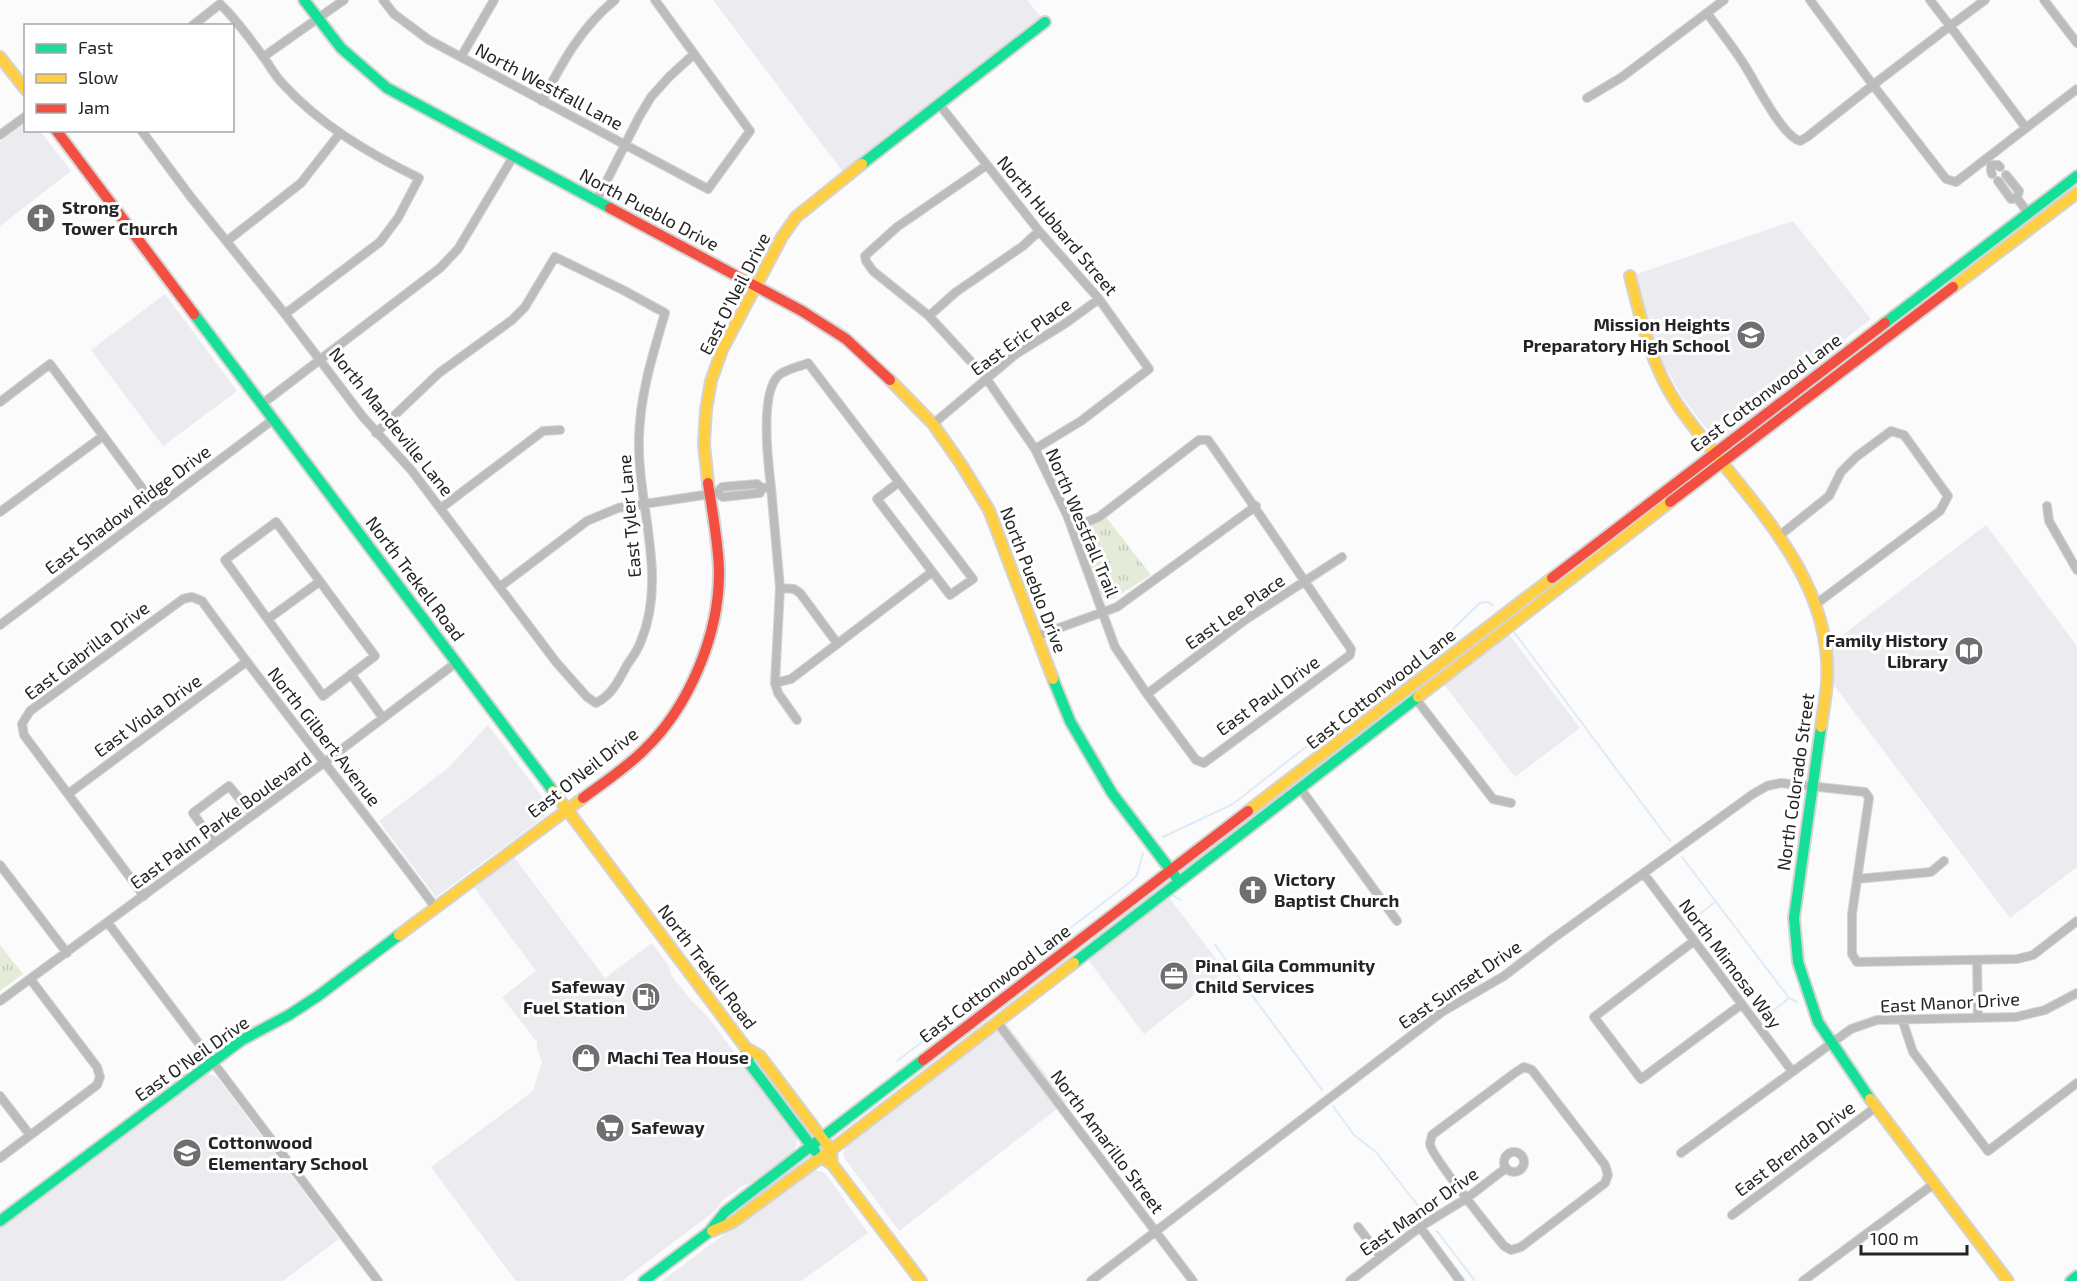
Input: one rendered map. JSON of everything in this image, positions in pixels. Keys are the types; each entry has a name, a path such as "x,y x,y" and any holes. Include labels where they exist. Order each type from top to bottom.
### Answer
{"main road":[{"name":"North Pueblo Drive","path":"304,0 345,54 387,88 802,311 846,339 933,424 989,510 1070,721 1112,793 1178,881"},
{"name":"East O'Neil Drive","path":"0,1221 242,1040 289,1015 318,996 644,750 669,721 686,693 703,659 713,628 718,573 713,494 704,444 711,381 722,350 782,237 796,217 815,200 1045,22"},
{"path":"0,57 24,87"},
{"name":"North Trekell Road","path":"58,132 746,1048 760,1056 831,1150"},
{"name":"East Cottonwood Lane","path":"644,1281 709,1232 725,1212 2077,176"},
{"name":"East Cottonwood Lane","path":"709,1232 733,1222 831,1150 1722,463 2077,193"},
{"name":"North Colorado Street","path":"1630,276 1648,346 1676,402 1779,536 1807,580 1826,644 1827,681 1794,918 1798,962 1810,1002 1818,1022 1876,1107 2008,1281"},
{"path":"943,1045 952,1057"},
{"name":"North Trekell Road","path":"746,1048 749,1063 820,1158 832,1164 921,1281"},
{"path":"831,1150 832,1164"},
{"path":"2071,1281 2077,1276"}],"street":[{"path":"263,57 344,0"},
{"name":"North Westfall Lane","path":"383,0 394,14 412,29 708,189 750,130 694,54"},
{"path":"461,57 494,0"},
{"path":"542,101 579,36 615,0"},
{"path":"597,200 651,97 694,54 655,0"},
{"path":"1587,98 1622,77 1724,0"},
{"path":"1810,0 1873,86 1946,179 1956,182 1993,166 2026,128 2077,89"},
{"path":"1930,0 2026,128"},
{"path":"1707,13 1745,66 1771,110 1793,139 1800,141 1985,0"},
{"path":"2044,0 2077,43"},
{"path":"195,24 220,4 281,83 301,102 340,133 419,178 398,218 380,242 285,314"},
{"name":"North Hubbard Street","path":"939,104 1039,231 1099,299 1149,369 1081,421 1035,449"},
{"path":"0,135 24,117"},
{"name":"North Mandeville Lane","path":"143,132 376,433 412,471 441,508 556,662 586,697 596,703"},
{"path":"227,241 301,183 340,133"},
{"path":"262,404 440,268 458,249 513,157"},
{"name":"North Westfall Trail","path":"987,165 897,228 866,256 866,261 873,271 929,316 986,378 1035,449 1072,528 1115,647 1197,760 1204,763"},
{"path":"2007,177 2019,191 2017,198 2011,199 1999,183 2007,177"},
{"path":"2017,198 2028,213"},
{"path":"929,316 956,292 1023,246 1039,231"},
{"name":"East Tyler Lane","path":"376,433 439,373 512,320 525,307 555,257 665,313 645,382 639,438 652,567 651,604 641,641 616,686 606,698 596,703"},
{"name":"East Eric Place","path":"933,424 1016,354 1099,299"},
{"path":"797,720 778,693 775,682 780,588 767,487 767,423 769,400 774,381 780,374 808,363 899,482 973,579 950,595 877,499 899,482"},
{"path":"0,402 50,364 156,507"},
{"name":"East Shadow Ridge Drive","path":"0,625 274,419"},
{"path":"441,508 543,431 560,430"},
{"path":"1779,536 1829,496 1841,472 1856,457 1891,431 1904,435 1948,496 1940,511 1816,604"},
{"path":"0,512 103,436"},
{"path":"1072,528 1099,517 1199,440 1208,440 1256,506 1305,582"},
{"path":"501,586 587,521 618,508 713,494 723,497 760,493 767,487"},
{"path":"1037,636 1128,601 1256,506"},
{"path":"2047,506 2049,521 2077,570"},
{"path":"276,522 375,656 323,696 268,619 225,560 276,522"},
{"name":"East Lee Place","path":"1147,694 1245,620 1342,557"},
{"path":"775,682 790,679 933,572"},
{"path":"268,619 319,582"},
{"name":"East Paul Drive","path":"1204,763 1350,655 1351,649 1305,582"},
{"path":"780,588 794,589 800,593 837,644"},
{"name":"North Gilbert Avenue","path":"183,599 192,597 202,601 246,662 435,907"},
{"name":"East Gabrilla Drive","path":"68,794 24,735 22,724 30,711 183,599"},
{"name":"East Viola Drive","path":"68,794 246,662"},
{"name":"East Palm Parke Boulevard","path":"0,1002 457,662"},
{"path":"351,674 383,718"},
{"path":"1416,699 1493,799 1511,803"},
{"name":"East Sunset Drive","path":"1091,1281 1442,1012 1504,976 1760,789 1781,783 1865,792 1869,798 1857,879"},
{"path":"214,843 193,813 229,786 253,816"},
{"path":"1300,788 1397,921"},
{"path":"68,794 144,896"},
{"path":"1944,861 1931,872 1857,879 1852,914 1852,954 1857,962 2017,959 2033,955 2077,921"},
{"path":"0,865 67,953"},
{"name":"North Mimosa Way","path":"1644,874 1792,1071"},
{"path":"108,923 378,1281"},
{"path":"1694,941 1594,1017 1607,1035 1641,1079 1742,1004"},
{"path":"1977,960 1978,1018"},
{"path":"0,1158 97,1085 100,1077 97,1067 31,980"},
{"name":"East Manor Drive","path":"1681,1154 1851,1029 1877,1020 2016,1017 2045,1010 2077,993"},
{"path":"1902,1019 1914,1052 1988,1151 2077,1083"},
{"name":"North Amarillo Street","path":"997,1022 1193,1281"},
{"path":"1524,1067 1532,1070 1605,1165 1608,1175 1605,1183 1521,1247 1510,1250 1504,1246 1467,1198 1433,1152 1430,1143 1432,1135 1516,1071 1524,1067"},
{"path":"0,1096 30,1135"},
{"name":"East Brenda Drive","path":"1732,1215 1876,1107"},
{"name":"East Manor Drive","path":"1350,1281 1420,1227 1467,1198 1506,1168"},
{"path":"1803,1281 1935,1183"},
{"path":"1358,1227 1381,1257"},
{"path":"1420,1227 1460,1281"}],"shaded area":[{"path":"713,0 1027,0 1045,22 846,176"},
{"path":"24,124 24,132 41,132 71,171 0,226 0,142"},
{"name":"Mission Heights Preparatory High School","path":"1793,221 1871,319 1832,349 1831,354 1726,435 1716,436 1705,427 1683,398 1664,365 1647,324 1634,275"},
{"path":"165,294 237,391 163,446 91,350"},
{"path":"1986,525 2077,646 2077,867 2010,918 1833,684 1832,643"},
{"path":"1508,633 1580,728 1515,777 1443,683"},
{"path":"488,725 546,802 547,810 544,817 436,897 379,821 448,768"},
{"path":"513,856 605,978 652,943 668,965 671,975 707,1016 795,1133 797,1139 793,1152 751,1183 742,1186 723,1200 715,1211 622,1281 516,1281 431,1167 533,1091 542,1062 537,1042 502,997 536,971 473,886"},
{"path":"1167,895 1225,971 1144,1034 1086,957"},
{"path":"1004,1021 1067,1101 899,1231 845,1159 843,1154 846,1143 920,1090 944,1071 960,1054"},
{"name":"Cottonwood Elementary School","path":"211,1074 217,1077 339,1239 283,1281 0,1281 0,1228 204,1075"},
{"path":"808,1171 825,1173 868,1233 801,1281 662,1281"}],"green space":[{"path":"1106,517 1151,575 1106,603 1081,551 1077,531"},
{"path":"0,945 23,974 0,991"}],"waterway":[{"path":"1431,650 1480,603 1488,602 1493,606"},
{"path":"1514,632 1670,841"},
{"path":"1163,837 1233,804 1425,654"},
{"path":"897,1061 1129,883 1137,875 1143,853"},
{"path":"1682,857 1789,998 1797,1002"},
{"path":"1172,895 1181,900"},
{"path":"1691,921 1715,902"},
{"path":"1215,945 1322,1090"},
{"path":"1762,1019 1788,999"},
{"path":"1333,1106 1354,1135 1376,1152 1419,1207"},
{"path":"1437,1231 1475,1281"}],"traffic: fast":[{"path":"304,0 341,48 387,88 610,208"},
{"path":"862,164 1045,22"},
{"path":"1885,323 2077,176"},
{"path":"194,314 553,791"},
{"path":"1053,679 1070,721 1112,793 1175,876"},
{"path":"1074,963 1418,697"},
{"path":"1821,727 1794,918 1798,962 1818,1022 1870,1099"},
{"path":"0,1221 242,1040 289,1015 318,996 399,935"},
{"path":"746,1048 749,1063 815,1151"},
{"path":"644,1281 709,1232 725,1212 923,1060"},
{"path":"2071,1281 2077,1276"}],"traffic: slow":[{"path":"0,57 24,87"},
{"path":"708,483 704,444 706,410 711,381 722,350 782,237 796,217 862,164"},
{"path":"1953,287 2077,193"},
{"path":"1630,276 1648,342 1668,389 1700,436 1776,532 1798,567 1815,603 1825,641 1827,682 1821,727"},
{"path":"890,380 933,424 989,510 1053,679"},
{"path":"1418,697 1670,502"},
{"path":"1248,811 1552,578"},
{"path":"553,791 746,1048 760,1056 831,1150 832,1164"},
{"path":"399,935 583,798"},
{"path":"712,1231 733,1222 831,1150 1074,963"},
{"path":"1870,1099 2008,1281"},
{"path":"827,1161 832,1164 921,1281"}],"traffic: jam":[{"path":"58,132 194,314"},
{"path":"610,208 802,311 846,339 890,380"},
{"path":"1670,502 1953,287"},
{"path":"1552,578 1885,323"},
{"path":"583,798 630,763 660,733 675,713 698,669 714,621 718,597 719,562 708,483"},
{"path":"923,1060 1248,811"}],"place":[{"name":"Strong Tower Church","path":"41,218"},
{"name":"Mission Heights Preparatory High School","path":"1751,335"},
{"name":"Family History Library","path":"1969,651"},
{"name":"Victory Baptist Church","path":"1253,890"},
{"name":"Pinal Gila Community Child Services","path":"1174,976"},
{"name":"Safeway Fuel Station","path":"646,997"},
{"name":"Machi Tea House","path":"586,1058"},
{"name":"Safeway","path":"610,1128"},
{"name":"Cottonwood Elementary School","path":"187,1153"}]}
